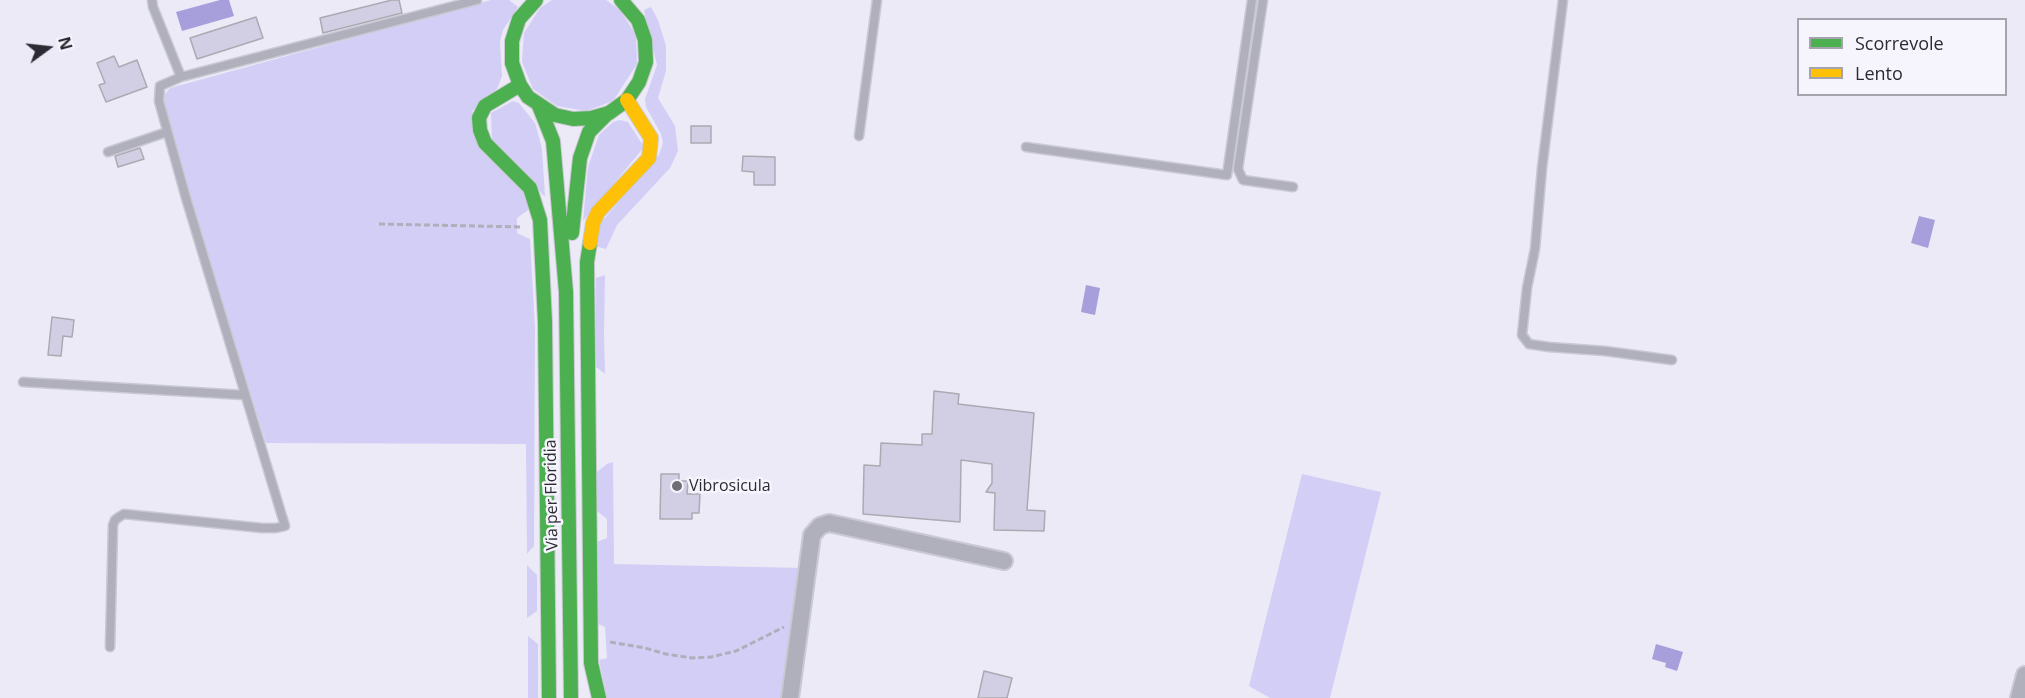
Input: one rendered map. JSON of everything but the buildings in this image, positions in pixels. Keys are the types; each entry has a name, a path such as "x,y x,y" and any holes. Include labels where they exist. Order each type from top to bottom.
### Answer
{"street":[{"path":"536,0 519,19 512,41 512,63 520,85 528,97 555,115 573,119 591,118 609,113"},
{"path":"566,292 580,158 589,132 627,100 639,82 646,62 645,40 638,20 621,0"},
{"path":"520,85 485,106 479,118 480,130 485,143 530,188 536,203 540,227 545,322 549,698"},
{"path":"599,698 591,663 587,262 592,223 598,212 649,158 651,138 627,100"},
{"path":"539,106 553,141 566,292"},
{"name":"Via per Floridia","path":"566,292 571,698"},
{"path":"790,698 812,535 820,526 829,523 1004,561"},
{"path":"2019,698 2025,675"}],"lane":[{"path":"152,0 182,76"},
{"path":"110,647 113,525 119,517 124,514 262,528 285,526 167,132 159,101 160,86 182,76 477,0"},
{"path":"859,136 877,0"},
{"path":"1026,147 1227,175 1252,0"},
{"path":"1263,0 1238,170 1243,180 1293,187"},
{"path":"1563,0 1542,168 1535,249 1527,288 1522,335 1529,344 1672,360"},
{"path":"108,152 167,132"},
{"path":"23,382 244,395"}],"path":[{"path":"379,224 540,227"},
{"path":"591,641 620,643 684,657 711,657 736,651 782,628 800,622"}],"shaded area":[{"path":"220,0 229,0 234,16 182,31 176,12"},
{"path":"491,0 509,0 518,7 503,30 500,41 502,76 497,89 472,111 522,189 531,208 517,218 517,233 530,239 535,329 534,546 527,554 526,444 266,443 190,200 164,104 165,94 170,88"},
{"path":"552,0 606,0 620,10 636,35 637,64 613,101 586,111 557,106 533,89 522,62 524,33 540,8"},
{"path":"651,7 658,20 666,46 666,71 658,98 675,126 678,151 670,168 617,225 606,249 595,246 598,226 659,155 663,143 661,134 646,107 645,99 657,65 644,10"},
{"path":"513,101 519,103 535,123 542,149 545,197 492,140 491,113"},
{"path":"620,120 628,122 644,147 583,221 588,167 599,135 613,122"},
{"path":"1919,216 1935,220 1928,248 1911,243"},
{"path":"605,275 605,374 595,366 596,278"},
{"path":"1086,285 1100,288 1095,315 1081,312"},
{"path":"613,462 614,564 804,568 786,698 607,698 599,660 607,658 605,627 598,624 597,542 607,538 607,519 597,511 597,472"},
{"path":"1302,474 1381,492 1330,698 1270,698 1249,686"},
{"path":"527,565 537,575 537,611 527,618"},
{"path":"528,636 538,644 538,698 528,698"},
{"path":"1656,644 1683,652 1677,671 1665,667 1666,663 1652,659"}],"traffic: fast":[{"path":"536,0 519,19 512,41 512,63 520,85 528,97 555,115 573,119 591,118 609,113 627,100 639,82 646,62 645,40 638,20 621,0"},
{"path":"520,85 485,106 479,118 480,130 485,143 530,188 540,220 545,322 549,698"},
{"path":"539,106 553,141 566,292 571,698"},
{"path":"572,233 580,158 589,132 608,113"},
{"path":"590,243 587,262 591,663 599,698"}],"traffic: slow":[{"path":"590,243 593,223 598,212 649,158 651,138 627,100"}],"place":[{"name":"Vibrosicula","path":"677,486"}]}
